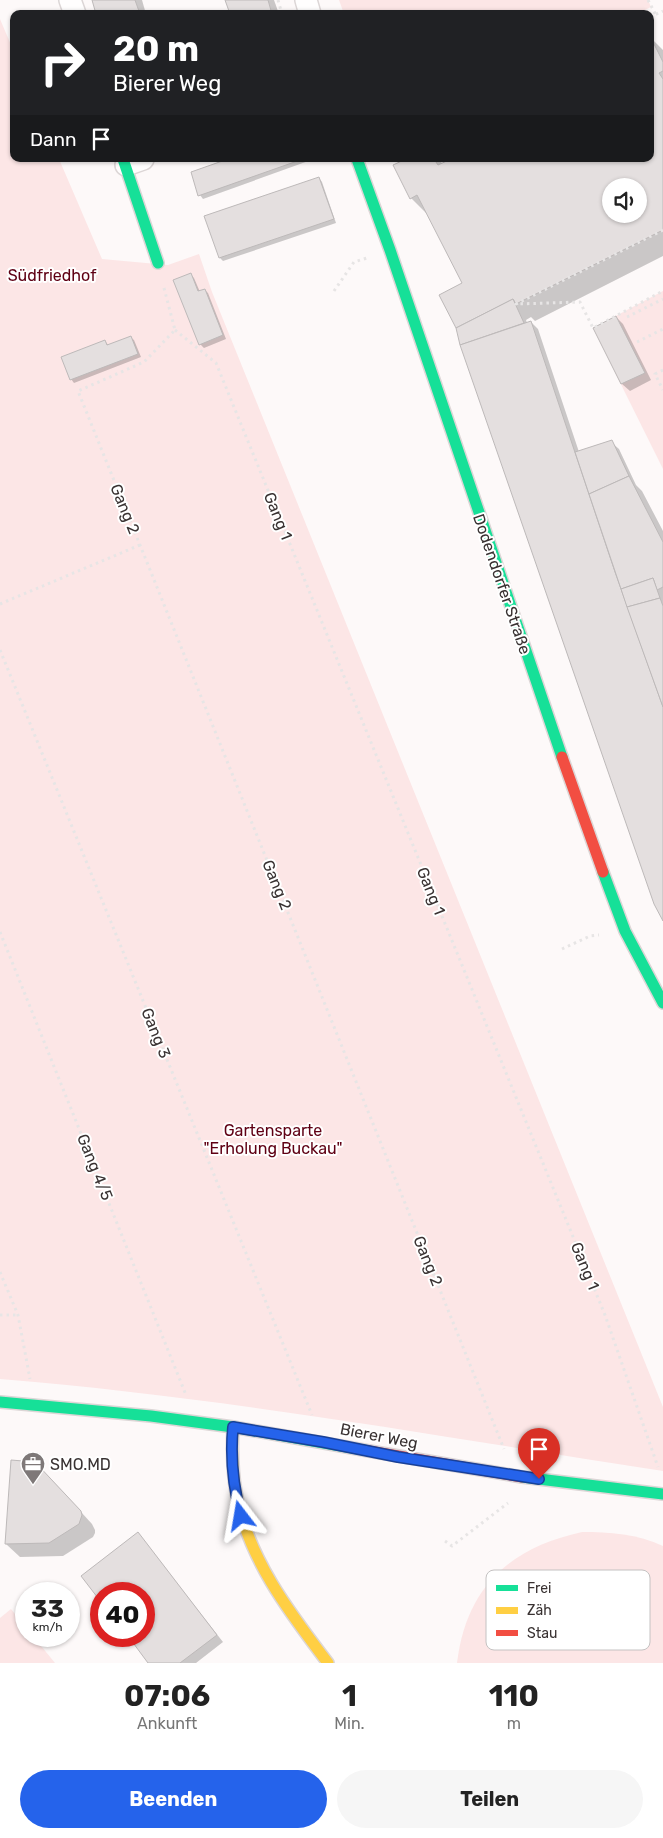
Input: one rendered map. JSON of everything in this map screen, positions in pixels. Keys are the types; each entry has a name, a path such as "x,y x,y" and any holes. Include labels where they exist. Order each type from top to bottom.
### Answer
{"street":[{"path":"131,162 158,263"},
{"name":"Dodendorfer Straße","path":"358,162 390,250 538,689 597,855 625,931 663,1003"},
{"name":"Bierer Weg","path":"0,1402 151,1416 233,1427 511,1476 663,1494"},
{"path":"233,1427 231,1461 233,1480 241,1516 248,1534 269,1580 328,1663"}],"path":[{"path":"654,10 656,14 663,11"},
{"path":"663,230 516,304 580,302 593,328 663,295"},
{"path":"334,291 354,262 368,257"},
{"path":"158,263 175,330"},
{"path":"627,317 663,295"},
{"path":"637,342 663,329"},
{"name":"Gang 2","path":"175,330 144,362 78,391 503,1446"},
{"name":"Gang 1","path":"175,330 216,363 605,1315 659,1470"},
{"path":"663,370 655,374 663,390"},
{"path":"0,604 140,545"},
{"name":"Gang 3","path":"0,650 313,1417"},
{"name":"Gang 4/5","path":"0,932 187,1398"},
{"path":"0,1272 18,1316 31,1381"},
{"path":"0,1315 18,1316"},
{"path":"445,1541 452,1546 512,1499"}],"green space":[{"path":"339,0 648,0 651,7 645,10 343,10"},
{"name":"Gartensparte \"Erholung Buckau\"","path":"0,19 10,43 10,162 60,162 102,259 168,265 199,254 212,292 663,1407 663,1471 249,1407 166,1396 0,1379"},
{"path":"663,291 663,469 593,328"},
{"path":"582,1532 603,1532 623,1534 663,1546 663,1663 457,1663 462,1636 470,1613 486,1587 486,1650 650,1650 650,1570 502,1570 533,1549 556,1539"},
{"path":"11,1609 15,1614 15,1647 42,1647 55,1663 0,1663 0,1618"}],"building":[{"path":"92,0 135,0 139,10 95,10"},
{"path":"225,0 268,0 271,10 229,10"},
{"path":"654,44 663,62 663,71 659,73 663,79 663,230 516,304 513,299 456,328 439,295 462,283 417,195 410,199 393,165 400,162 436,162 438,165 444,162 654,162"},
{"path":"219,162 294,162 198,196 191,172"},
{"path":"319,177 334,219 219,258 204,216"},
{"path":"191,273 198,291 205,289 223,335 199,345 173,280"},
{"path":"513,299 524,323 460,345 456,328"},
{"path":"616,316 645,373 621,384 593,328"},
{"path":"531,321 615,572 663,707 663,921 654,904 460,345"},
{"path":"131,336 138,354 70,380 61,357 105,340 107,345"},
{"path":"612,440 629,476 589,494 575,452"},
{"path":"629,476 663,542 663,587 657,590 653,578 621,589 589,494"},
{"path":"653,578 660,598 627,607 621,589"},
{"path":"660,598 663,606 663,707 627,607"},
{"name":"SMO.MD","path":"11,1460 35,1462 81,1511 82,1515 79,1524 49,1543 5,1544"},
{"path":"138,1532 217,1635 180,1663 148,1663 136,1647 155,1647 155,1582 90,1582 90,1588 81,1576"}],"traffic: fast":[{"path":"124,162 158,263"},
{"path":"358,162 390,250 562,757"},
{"path":"603,872 625,931 663,1003"},
{"path":"0,1402 151,1416 233,1427 369,1451"},
{"path":"522,1477 663,1494"}],"traffic: slow":[{"path":"233,1427 233,1460 236,1492 250,1539 260,1561 285,1604 328,1663"}],"traffic: jam":[{"path":"562,757 603,872"},
{"path":"369,1451 522,1477"}],"place":[{"name":"SMO.MD","path":"33,1485"}],"route":[{"path":"241,1516 231,1461 233,1427 398,1457 539,1479"}],"park label":[{"name":"Südfriedhof","path":"52,275"}]}
